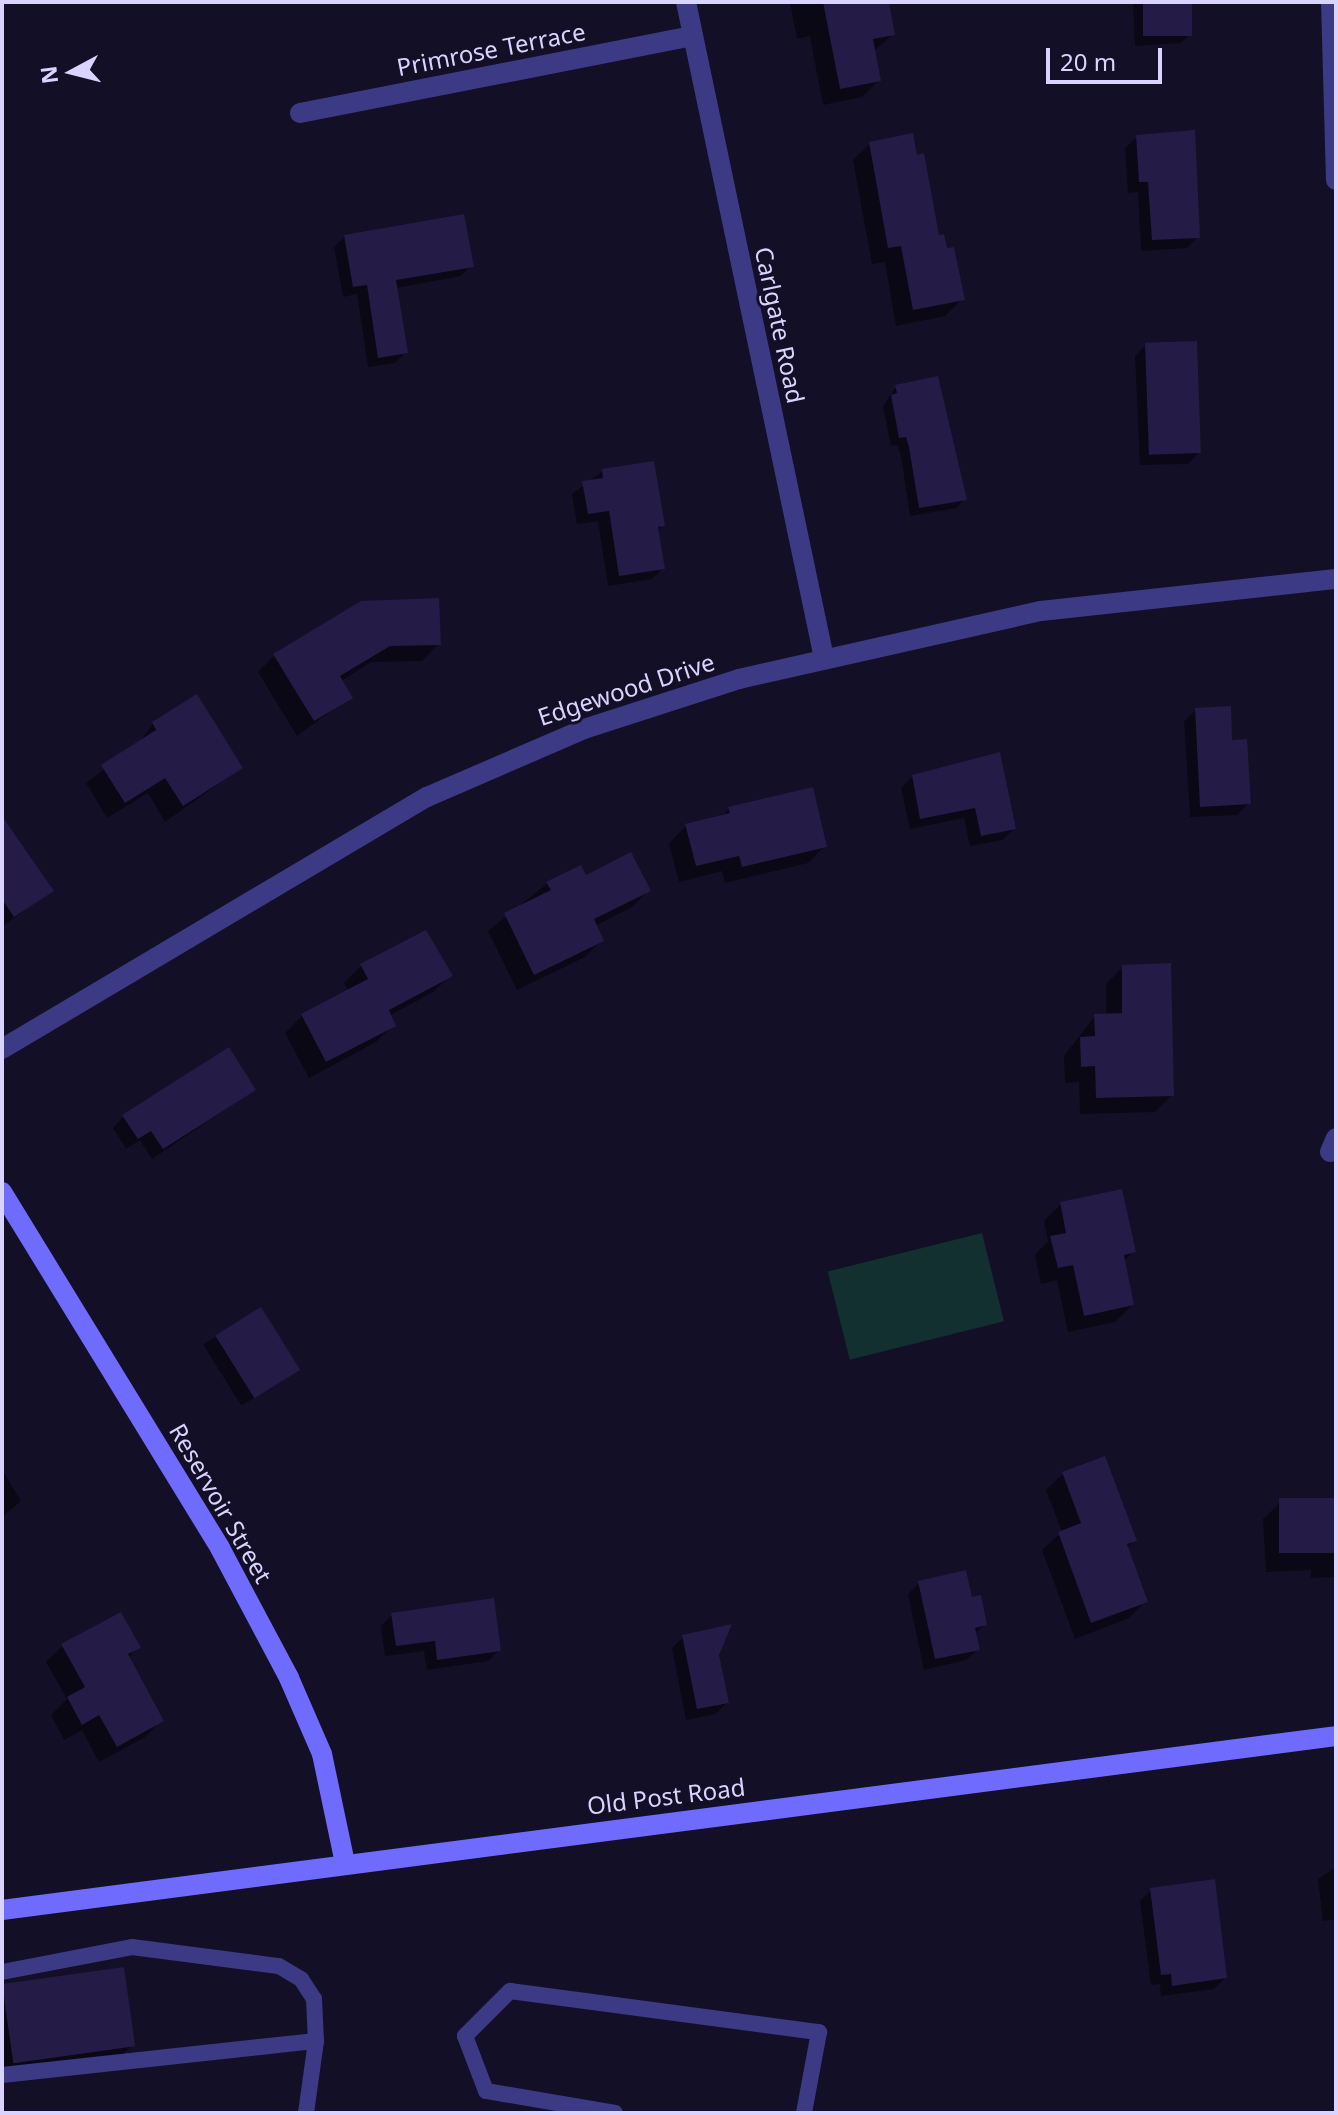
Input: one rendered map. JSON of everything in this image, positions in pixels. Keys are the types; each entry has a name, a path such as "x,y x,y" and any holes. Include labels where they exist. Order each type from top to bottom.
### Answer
{"street":[{"name":"Carlgate Road","path":"686,2 824,658"},
{"path":"1331,2 1336,180"},
{"name":"Primrose Terrace","path":"300,113 692,36"},
{"name":"Edgewood Drive","path":"2,1049 311,863 465,779 623,715 824,658 1041,611 1336,579"},
{"name":"Reservoir Street","path":"2,1192 220,1548 289,1678 322,1754 345,1863"},
{"name":"Old Post Road","path":"2,1910 1336,1736"}],"lane":[{"path":"2,1972 132,1947 279,1966 301,1979 314,1999 316,2041 306,2113"},
{"path":"615,2113 486,2091 465,2036 510,1991 819,2032 804,2113"},
{"path":"2,2075 316,2041"}],"green space":[{"path":"982,1233 1004,1321 850,1360 828,1271"}],"building":[{"path":"823,2 889,2 895,35 873,39 881,81 840,89"},
{"path":"1143,2 1192,2 1192,36 1143,36"},
{"path":"1195,130 1200,238 1152,240 1148,182 1139,182 1136,135"},
{"path":"913,133 917,155 924,153 939,235 944,234 947,248 954,247 965,300 913,310 901,246 888,248 869,142"},
{"path":"464,214 474,267 396,280 408,353 378,358 367,285 353,287 344,235"},
{"path":"1197,341 1201,453 1149,455 1145,343"},
{"path":"938,376 967,500 919,508 909,447 906,437 899,438 891,395 897,393 895,385"},
{"path":"654,461 665,526 658,527 665,569 619,576 609,511 588,514 582,481 603,478 602,469"},
{"path":"439,598 441,645 390,646 340,676 353,698 314,721 273,654 361,601"},
{"path":"197,694 243,768 183,806 165,778 125,803 101,765 156,730 152,722"},
{"path":"1231,706 1232,740 1247,739 1251,804 1200,807 1195,708"},
{"path":"1000,752 1016,829 981,836 975,808 920,819 912,775"},
{"path":"813,787 827,847 742,867 739,856 696,866 685,824 730,813 728,807"},
{"path":"2,816 54,891 14,917 2,899"},
{"path":"631,852 651,891 594,919 604,941 534,975 504,913 551,890 546,882 581,865 586,875"},
{"path":"426,930 453,976 389,1010 396,1026 326,1062 301,1014 368,979 360,964"},
{"path":"1171,963 1174,1096 1096,1098 1095,1066 1081,1067 1080,1037 1095,1036 1094,1014 1122,1013 1122,965"},
{"path":"229,1047 256,1090 163,1149 151,1131 138,1139 122,1115"},
{"path":"1122,1189 1136,1252 1124,1255 1134,1305 1084,1316 1073,1265 1058,1268 1050,1236 1066,1233 1060,1202"},
{"path":"261,1307 300,1370 254,1398 215,1336"},
{"path":"1105,1456 1137,1541 1127,1544 1148,1602 1091,1623 1058,1532 1081,1523 1062,1472"},
{"path":"1279,1498 1336,1498 1336,1553 1279,1553"},
{"path":"966,1570 972,1597 981,1595 987,1625 975,1628 980,1650 935,1659 918,1581"},
{"path":"494,1598 501,1651 437,1660 435,1641 396,1646 391,1613"},
{"path":"121,1612 141,1648 128,1654 164,1721 117,1747 99,1715 82,1725 67,1697 85,1687 61,1644"},
{"path":"732,1624 719,1655 729,1703 697,1709 682,1635"},
{"path":"1215,1879 1227,1978 1172,1986 1171,1974 1161,1975 1150,1888"},
{"path":"124,1967 135,2046 13,2063 2,1984"}]}
